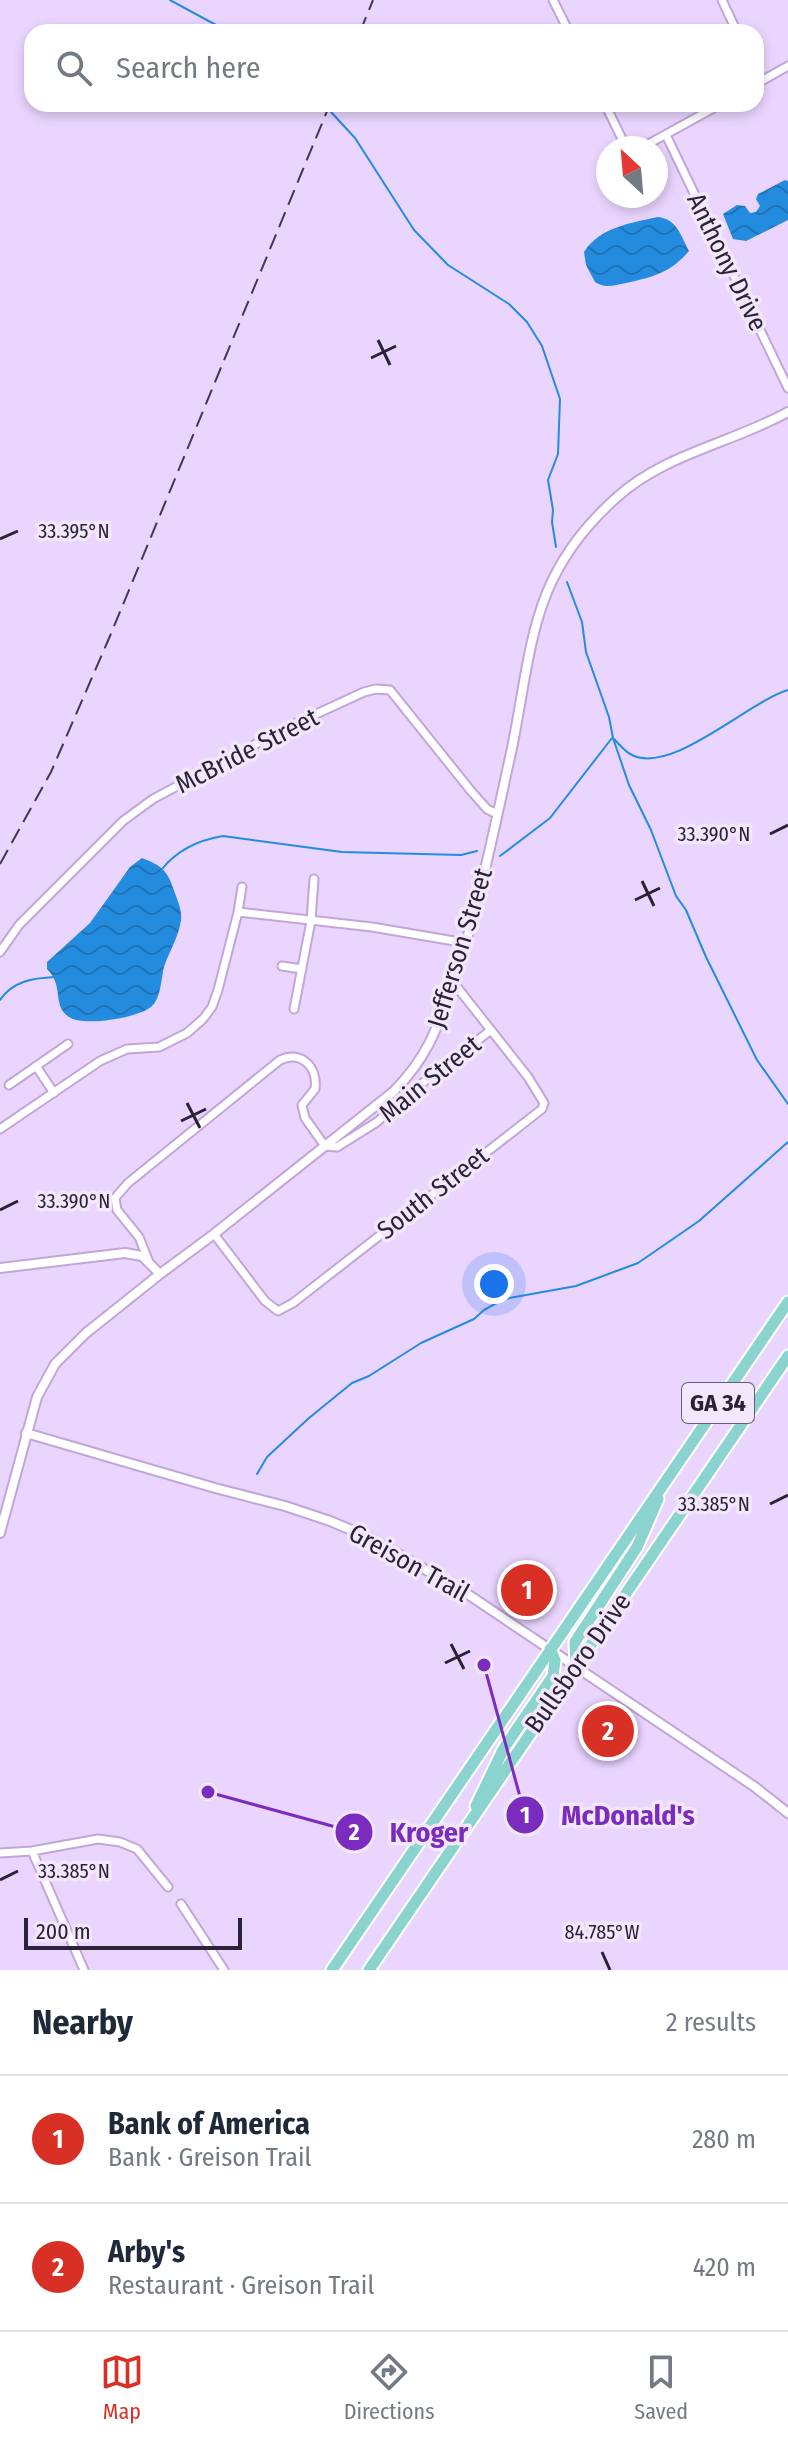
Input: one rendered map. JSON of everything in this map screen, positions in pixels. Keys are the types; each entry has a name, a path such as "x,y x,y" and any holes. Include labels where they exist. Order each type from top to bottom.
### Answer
{"main road":[{"name":"Bullsboro Drive","path":"332,1970 788,1302"},
{"name":"Bullsboro Drive","path":"369,1970 788,1356"},
{"path":"576,1668 575,1642 637,1547 668,1476"},
{"path":"471,1820 480,1793 504,1748 553,1676 556,1664 550,1649"}],"street":[{"path":"553,0 565,24"},
{"path":"722,0 733,24"},
{"path":"764,77 788,66"},
{"path":"609,112 621,136"},
{"path":"666,135 707,112"},
{"name":"Anthony Drive","path":"666,135 788,388"},
{"name":"Jefferson Street","path":"0,1533 37,1397 55,1364 86,1333 393,1092 413,1072 438,1027 466,943 497,814 535,626 545,593 563,557 589,523 633,484 675,460 755,429 788,412"},
{"name":"McBride Street","path":"0,952 19,925 123,821 153,799 274,734 364,692 390,690 471,791 487,809 497,814"},
{"path":"294,1009 311,921 314,879"},
{"path":"0,1129 116,1053 127,1049 159,1047 187,1033 203,1019 212,1007 218,990 242,887"},
{"path":"238,912 372,927 466,943"},
{"path":"282,966 302,969"},
{"name":"South Street","path":"214,1234 265,1301 278,1311 542,1109 542,1096 453,982"},
{"name":"Main Street","path":"325,1146 337,1147 377,1122 491,1030"},
{"path":"9,1085 68,1044"},
{"path":"149,1262 139,1237 114,1204 115,1198 128,1183 287,1056 304,1060 315,1075 315,1089 302,1109 325,1146"},
{"path":"36,1066 54,1093"},
{"path":"0,1268 125,1253 139,1255 160,1274"},
{"name":"Greison Trail","path":"26,1433 330,1521 368,1537 463,1591 755,1787 788,1813"},
{"path":"0,1853 32,1851 98,1839 120,1842 137,1849 168,1887"},
{"path":"32,1851 84,1970"},
{"path":"181,1904 224,1970"}],"water":[{"path":"788,181 788,220 746,241 733,239 723,214 737,205 745,206 750,213 756,212 760,206 756,199 758,194"},
{"path":"658,217 674,225 689,251 668,269 645,279 610,286 595,282 586,265 584,252 591,244 617,227"},
{"path":"142,858 156,864 168,876 181,914 157,999 144,1011 123,1018 86,1021 69,1017 60,1007 56,982 47,969 47,962 90,923 130,867"}],"waterway":[{"path":"170,0 214,24"},
{"path":"331,112 355,138 414,230 448,265 509,304 527,322 542,346 560,399 558,454 548,480 556,547"},
{"path":"567,582 582,622 586,652 629,785 651,830 676,896 686,910 757,1060 788,1104"},
{"path":"614,739 632,755 649,758 668,755 788,690"},
{"path":"500,856 550,818 612,738"},
{"path":"162,869 190,846 223,836 342,852 461,855 477,851"},
{"path":"0,1000 24,982 55,977"},
{"path":"257,1474 267,1457 352,1383 369,1376 421,1343 474,1319 504,1299 576,1286 638,1263 699,1221 788,1142"}],"railway":[{"path":"363,24 373,0"},
{"path":"0,864 51,772 327,112"}],"place":[{"name":"Bank of America","path":"527,1590"},
{"name":"McDonald's","path":"484,1665"},
{"name":"Arby's","path":"608,1731"},
{"name":"Kroger","path":"208,1792"}]}
